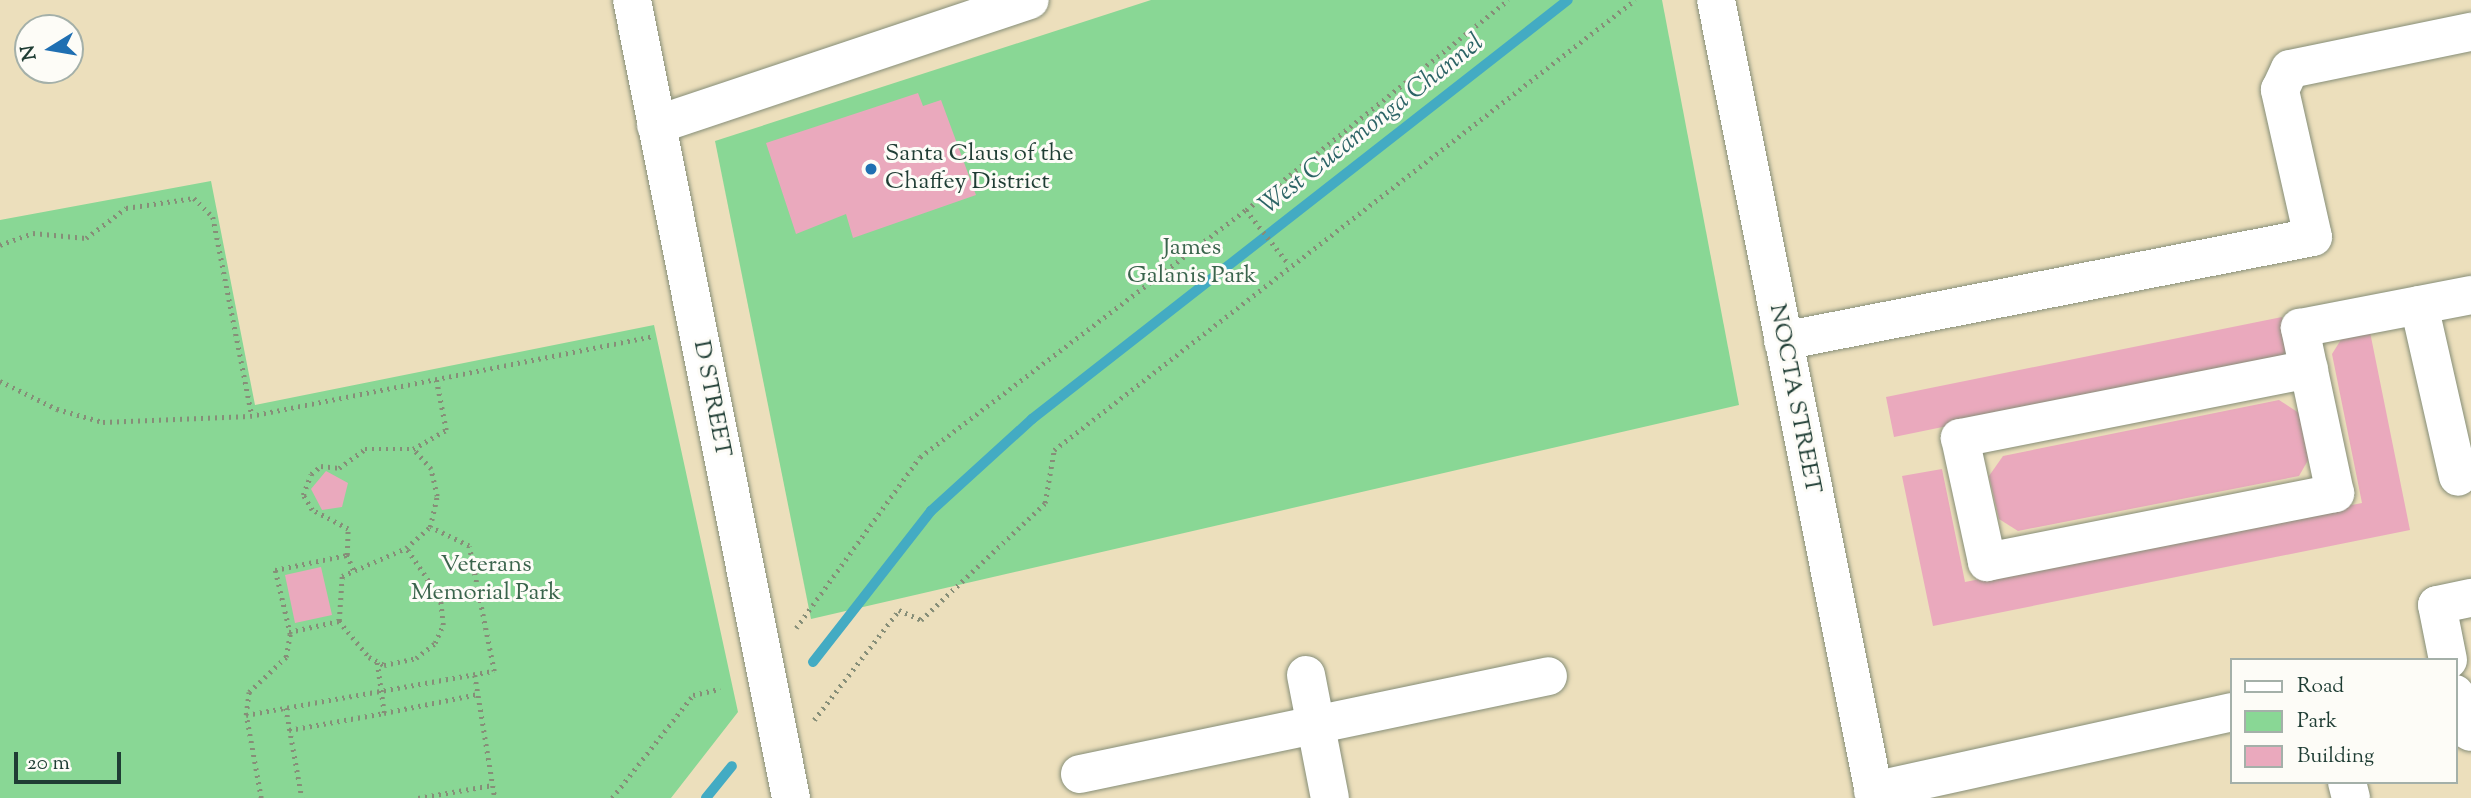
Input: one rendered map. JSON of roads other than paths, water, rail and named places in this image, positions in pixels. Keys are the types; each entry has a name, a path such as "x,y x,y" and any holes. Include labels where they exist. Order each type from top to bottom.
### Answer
{"street":[{"name":"D STREET","path":"632,0 791,798"},
{"path":"656,125 1030,0"},
{"name":"NOCTA STREET","path":"1716,0 1874,795"},
{"path":"1783,341 2314,237 2280,90 2290,69 2471,32"},
{"path":"2309,369 1960,438 1987,562 2335,493 2309,369 2300,328 2471,295"},
{"path":"2419,305 2458,478"},
{"path":"2448,658 2437,605 2471,598"},
{"path":"1306,676 1330,798"},
{"path":"1080,774 1548,676"},
{"path":"2457,704 2462,727 2471,732"},
{"path":"1874,795 2230,712"}],"waterway":[{"name":"West Cucamonga Channel","path":"813,662 931,511 1032,419 1568,0"},
{"name":"West Cucamonga Channel","path":"706,798 732,766"}],"place":[{"name":"Santa Claus of the Chaffey District","path":"871,169"}],"park label":[{"name":"James Galanis Park","path":"1192,263"},
{"name":"Veterans Memorial Park","path":"486,580"}]}
